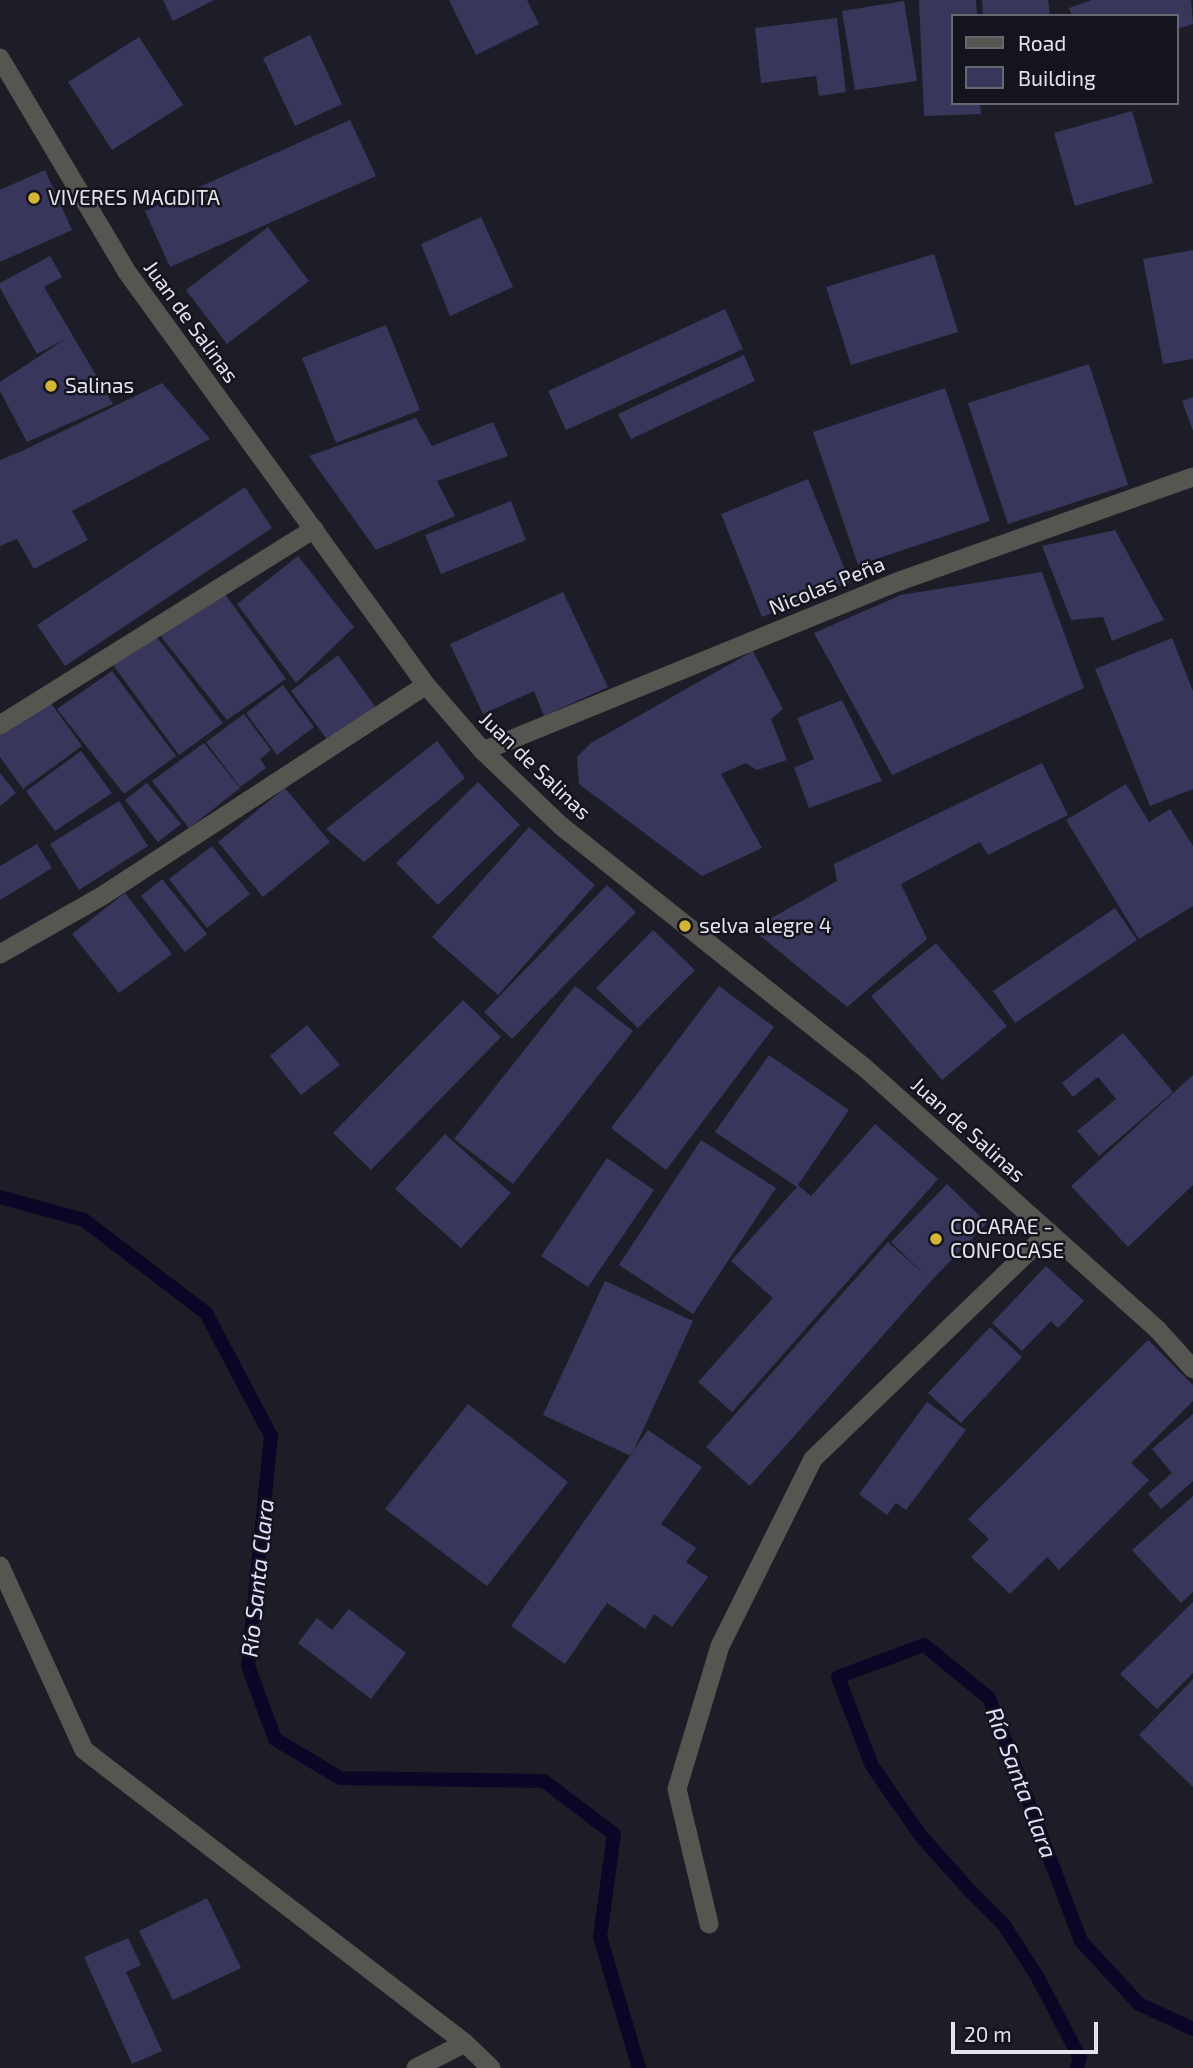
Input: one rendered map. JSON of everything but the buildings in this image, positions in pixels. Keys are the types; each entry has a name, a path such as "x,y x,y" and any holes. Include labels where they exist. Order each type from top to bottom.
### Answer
{"street":[{"name":"Juan de Salinas","path":"0,58 127,272 426,685 483,751 560,825 865,1068 1157,1329 1193,1369"},
{"name":"Nicolas Peña","path":"483,751 897,582 1193,477"},
{"path":"0,725 314,529"},
{"path":"0,954 102,896 426,685"},
{"path":"709,1924 677,1789 720,1646 813,1460 1049,1232"},
{"path":"0,1566 84,1750 465,2043 491,2068"},
{"path":"416,2068 465,2043"}],"waterway":[{"name":"Río Santa Clara","path":"0,1197 84,1220 206,1313 271,1436 248,1666 275,1739 340,1778 544,1781 614,1834 600,1937 639,2068"},
{"name":"Río Santa Clara","path":"1077,2068 1080,2058 1037,1976 1004,1925 921,1836 872,1766 838,1677 924,1645 989,1698 1081,1941 1139,2004 1193,2029"}],"place":[{"name":"VIVERES MAGDITA","path":"34,198"},
{"name":"Salinas","path":"51,386"},
{"name":"selva alegre 4","path":"685,926"},
{"name":"COCARAE - CONFOCASE","path":"936,1239"}]}
